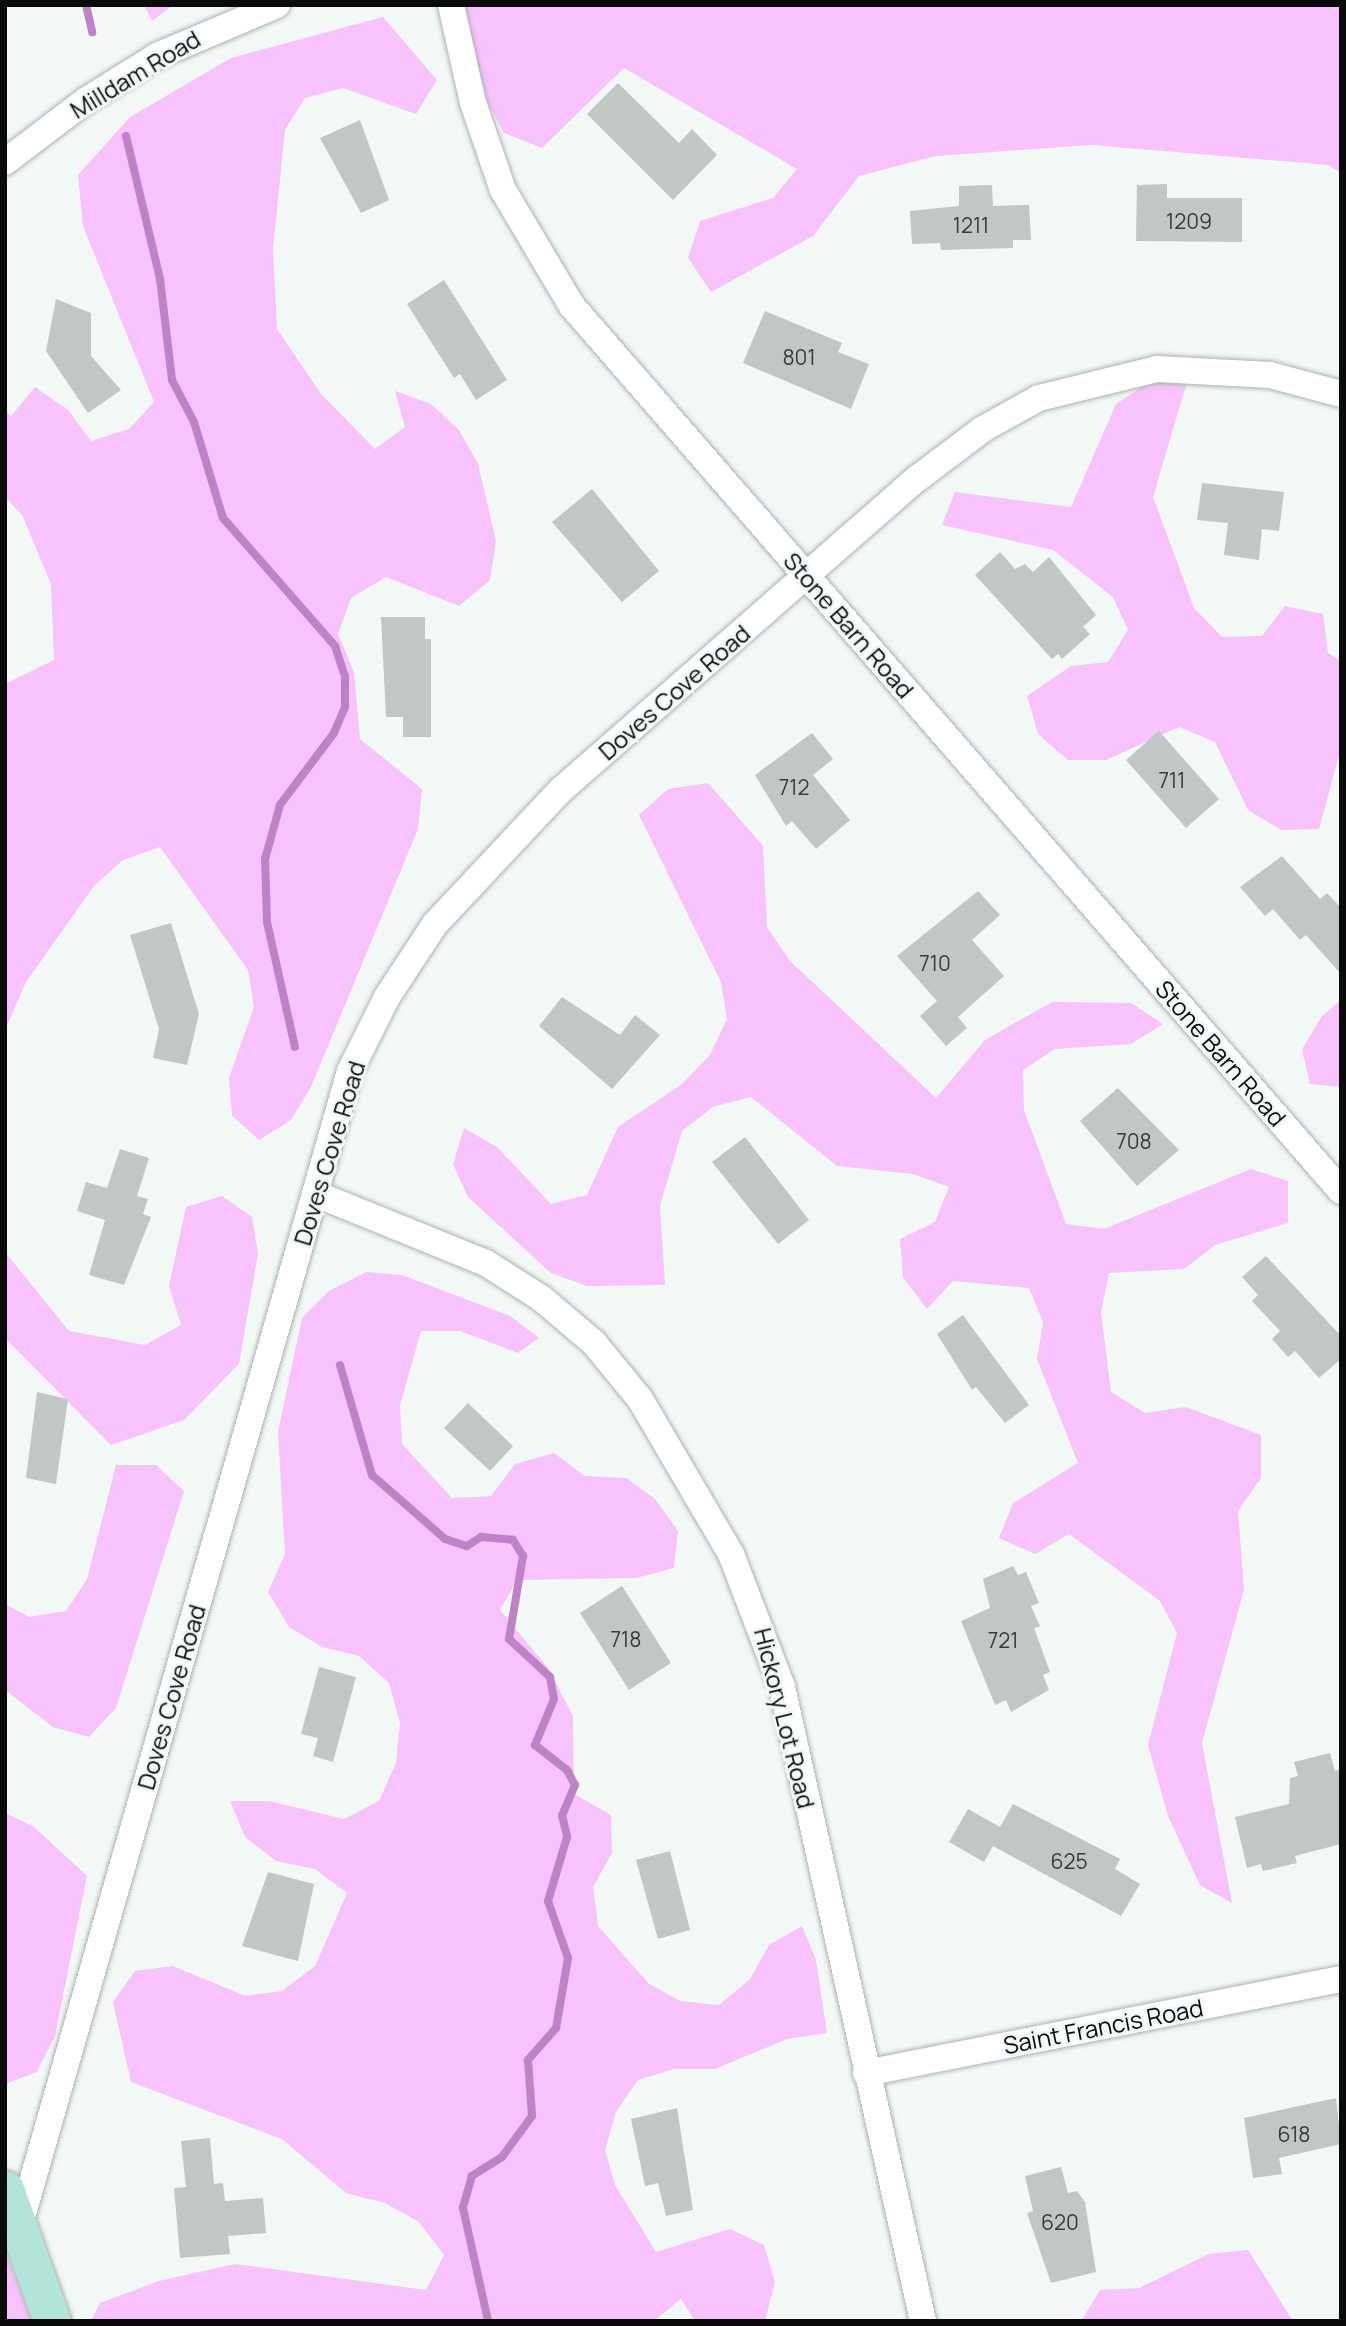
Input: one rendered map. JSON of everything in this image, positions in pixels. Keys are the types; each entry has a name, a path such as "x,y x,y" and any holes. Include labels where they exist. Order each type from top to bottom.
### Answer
{"street":[{"name":"Milldam Road","path":"5,162 85,101 157,56 276,5"},
{"name":"Stone Barn Road","path":"451,5 487,147 550,274 595,336 1341,1191"},
{"name":"Doves Cove Road","path":"20,2224 351,1071 387,997 435,924 553,799 806,575 918,478 1039,398 1112,376 1216,368 1341,394"},
{"name":"Hickory Lot Road","path":"316,1194 486,1263 541,1298 594,1343 678,1459 731,1554 771,1649 923,2321"},
{"name":"Saint Francis Road","path":"866,2073 1341,1979"},
{"path":"5,2189 20,2224 52,2321"}],"shaded area":[{"path":"144,5 173,5 152,21"},
{"path":"463,5 1341,5 1341,173 1328,165 1092,145 936,156 859,176 813,236 711,292 688,258 700,221 773,198 797,169 624,68 542,148 504,133 467,65"},
{"path":"383,17 437,80 416,114 343,88 305,98 285,130 273,249 277,329 321,394 375,449 405,427 395,391 431,404 459,430 478,464 496,541 490,580 459,606 386,577 351,598 338,634 354,672 360,739 422,789 418,829 311,1087 291,1120 259,1140 232,1116 229,1078 254,1007 248,970 160,847 123,860 94,886 26,982 5,1030 5,684 54,660 51,584 22,515 5,497 5,411 11,416 35,387 68,410 91,441 129,429 154,402 83,226 78,175 130,117 231,58"},
{"path":"1149,382 1187,382 1153,497 1194,608 1222,637 1262,636 1285,606 1323,614 1328,653 1341,661 1341,748 1319,829 1281,830 1248,810 1215,742 1179,727 1106,760 1068,760 1038,734 1027,696 1071,666 1108,662 1128,630 1113,597 1053,550 942,525 955,492 1071,507 1116,404"},
{"path":"708,783 763,846 767,927 790,961 936,1098 985,1040 1052,1002 1131,1003 1163,1024 1131,1044 1055,1049 1023,1070 1024,1110 1066,1224 1104,1229 1251,1169 1288,1181 1288,1223 1215,1245 1184,1269 1109,1273 1101,1312 1111,1392 1145,1413 1186,1407 1261,1435 1261,1478 1238,1511 1244,1590 1202,1743 1232,1903 1200,1885 1168,1816 1148,1745 1177,1633 1160,1601 1069,1534 1035,1554 999,1538 1013,1503 1078,1463 1037,1359 1043,1322 1029,1288 953,1281 927,1309 903,1277 900,1239 935,1222 949,1187 913,1174 837,1166 751,1097 713,1107 682,1131 660,1206 665,1285 587,1286 551,1273 468,1197 453,1164 464,1128 497,1147 551,1204 587,1195 618,1127 682,1084 710,1055 727,1019 721,982 639,815 668,789"},
{"path":"1341,1000 1341,1087 1310,1084 1302,1049 1322,1016"},
{"path":"222,1196 252,1217 258,1254 239,1364 184,1420 111,1445 5,1338 5,1252 69,1331 145,1345 181,1325 169,1286 186,1207"},
{"path":"366,1272 402,1275 510,1316 539,1338 518,1353 460,1331 421,1331 400,1405 402,1444 452,1498 491,1496 515,1464 554,1453 585,1476 626,1478 655,1499 678,1531 674,1568 636,1578 517,1580 500,1610 548,1668 573,1716 574,1794 611,1815 612,1853 593,1887 598,1926 648,1983 680,2001 719,2005 750,1979 769,1945 802,1926 816,1960 827,2033 787,2039 715,2069 674,2069 638,2080 616,2112 605,2150 615,2185 656,2252 730,2229 764,2245 775,2282 765,2321 695,2321 681,2299 654,2321 91,2321 100,2303 159,2281 235,2264 426,2290 444,2255 419,2222 385,2203 346,2193 282,2139 131,2082 113,2002 135,1971 173,1966 245,1996 282,1991 315,1966 347,1893 315,1869 276,1861 245,1837 230,1801 269,1801 344,1819 379,1801 396,1763 400,1723 389,1683 359,1656 322,1647 289,1627 268,1592 285,1554 278,1432 302,1318 329,1291"},
{"path":"116,1465 156,1465 184,1491 116,1708 89,1737 53,1727 5,1690 5,1604 29,1617 66,1611 87,1579"},
{"path":"5,1813 34,1827 87,1876 55,2036 37,2072 5,2084"},
{"path":"5,2250 32,2321 5,2321"},
{"path":"1248,2250 1293,2321 1081,2321 1100,2290 1139,2288 1209,2254"}],"building":[{"path":"618,83 679,143 692,129 717,155 673,200 587,114"},
{"path":"360,120 389,200 361,213 320,138"},
{"path":"1167,184 1167,198 1242,198 1242,242 1136,241 1137,185"},
{"path":"992,185 993,206 1029,205 1031,240 1013,240 1013,248 941,250 940,243 912,244 910,211 959,206 959,186"},
{"path":"444,280 507,380 476,400 460,374 454,378 407,304"},
{"path":"56,299 91,313 91,356 121,390 88,413 46,351"},
{"path":"765,311 842,343 838,352 869,364 851,409 743,363"},
{"path":"1202,483 1284,492 1279,531 1262,529 1259,560 1224,555 1228,523 1197,520"},
{"path":"592,489 659,571 622,602 552,522"},
{"path":"1000,552 1015,569 1025,564 1033,572 1049,557 1096,615 1083,627 1090,634 1062,659 1058,654 1052,659 975,575"},
{"path":"381,617 425,617 425,639 431,639 431,737 403,737 403,717 386,717"},
{"path":"1159,731 1219,799 1186,828 1126,760"},
{"path":"812,733 833,759 813,775 850,820 816,849 792,821 786,826 755,775"},
{"path":"1282,856 1320,899 1327,893 1341,908 1341,974 1306,935 1300,940 1273,909 1265,916 1240,887"},
{"path":"978,891 1000,915 972,940 1004,976 958,1017 967,1028 946,1046 920,1016 937,1001 897,956"},
{"path":"171,923 199,1014 187,1065 153,1058 159,1029 130,935"},
{"path":"562,997 620,1035 635,1015 660,1035 612,1089 539,1026"},
{"path":"1118,1088 1179,1150 1137,1186 1080,1121"},
{"path":"745,1137 809,1220 778,1244 712,1162"},
{"path":"120,1149 149,1158 137,1196 148,1199 143,1214 151,1217 124,1285 89,1275 105,1220 77,1211 86,1182 107,1188"},
{"path":"1266,1256 1341,1336 1341,1359 1319,1378 1295,1351 1288,1357 1272,1339 1280,1331 1252,1301 1258,1295 1242,1277"},
{"path":"963,1315 1029,1405 1005,1423 976,1387 972,1390 937,1334"},
{"path":"37,1392 68,1399 56,1484 26,1478"},
{"path":"468,1403 513,1446 490,1471 444,1428"},
{"path":"1013,1566 1018,1575 1026,1572 1039,1603 1031,1606 1040,1626 1034,1628 1050,1672 1043,1675 1049,1690 1011,1712 1006,1700 995,1705 961,1621 990,1608 983,1579"},
{"path":"622,1586 671,1663 629,1690 580,1613"},
{"path":"319,1667 356,1677 333,1762 313,1756 318,1738 301,1734"},
{"path":"1330,1753 1335,1771 1341,1769 1341,1844 1295,1856 1297,1863 1263,1871 1261,1864 1247,1868 1235,1817 1289,1804 1290,1778 1298,1776 1294,1762"},
{"path":"1013,1804 1120,1859 1115,1869 1140,1884 1121,1916 993,1846 984,1862 949,1842 968,1809 1000,1827"},
{"path":"670,1851 690,1930 658,1939 636,1860"},
{"path":"268,1872 314,1884 298,1961 242,1946"},
{"path":"1336,2098 1341,2144 1279,2158 1282,2174 1253,2178 1244,2118"},
{"path":"677,2108 693,2210 666,2216 658,2183 645,2186 631,2119"},
{"path":"210,2138 214,2184 223,2183 225,2201 263,2198 266,2233 228,2236 230,2254 180,2258 174,2188 186,2187 181,2141"},
{"path":"1061,2167 1068,2193 1077,2191 1085,2202 1096,2272 1051,2283 1027,2213 1033,2211 1025,2176"}],"waterway":[{"path":"86,5 92,32"},
{"path":"126,136 160,279 172,380 194,422 223,518 335,646 345,676 345,707 334,733 280,805 265,859 267,922 295,1047"},
{"path":"340,1365 372,1475 445,1539 467,1546 481,1537 513,1540 523,1556 509,1639 550,1677 554,1699 535,1745 567,1770 575,1785 562,1815 567,1837 548,1901 568,1958 556,2028 528,2060 532,2116 502,2157 472,2176 463,2208 488,2321"}]}
